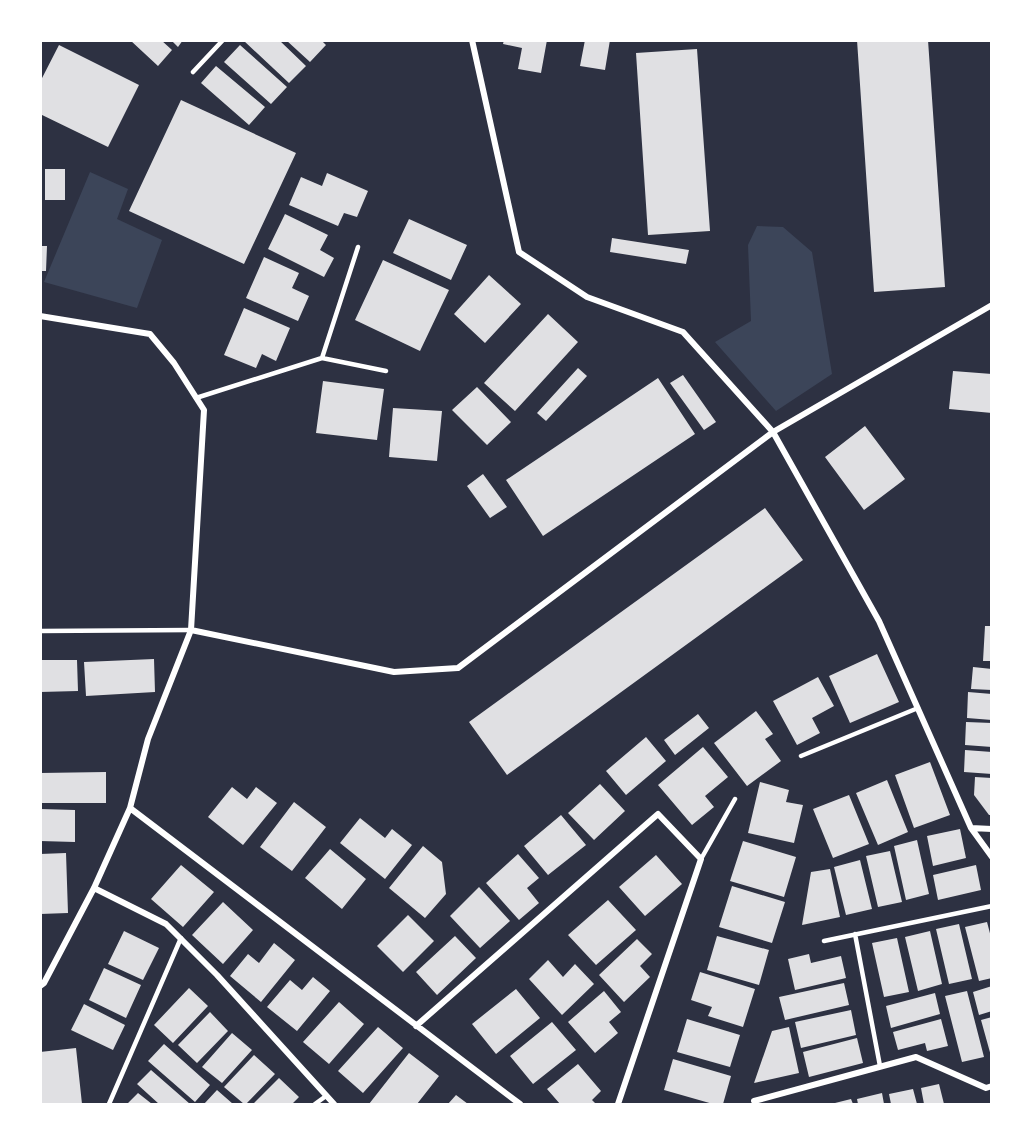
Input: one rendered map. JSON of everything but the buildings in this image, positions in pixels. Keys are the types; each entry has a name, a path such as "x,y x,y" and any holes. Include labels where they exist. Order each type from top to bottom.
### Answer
{"street":[{"path":"472,40 519,252 587,297 683,332 773,432 879,621 971,828 992,857"},
{"path":"191,630 394,672 458,668 773,432 992,305"},
{"path":"40,316 150,334 174,363 204,410 191,630 148,739 130,808 94,888 44,983 40,986"},
{"path":"130,808 520,1104"},
{"path":"417,1026 657,814 702,859 618,1104"},
{"path":"971,828 992,829"},
{"path":"94,888 166,924 217,975 334,1104"},
{"path":"754,1101 916,1056 986,1088 992,1086"}],"lane":[{"path":"193,72 223,40"},
{"path":"322,358 358,247"},
{"path":"196,398 322,358 386,371"},
{"path":"40,631 191,630"},
{"path":"801,756 918,708"},
{"path":"702,859 735,799"},
{"path":"824,941 992,906"},
{"path":"855,934 880,1066"},
{"path":"109,1104 181,938"},
{"path":"315,1104 326,1096"}],"shaded area":[{"path":"90,172 128,189 117,219 162,240 137,308 44,282"},
{"path":"757,226 783,227 812,252 832,374 776,411 715,342 751,321 748,245"}]}
